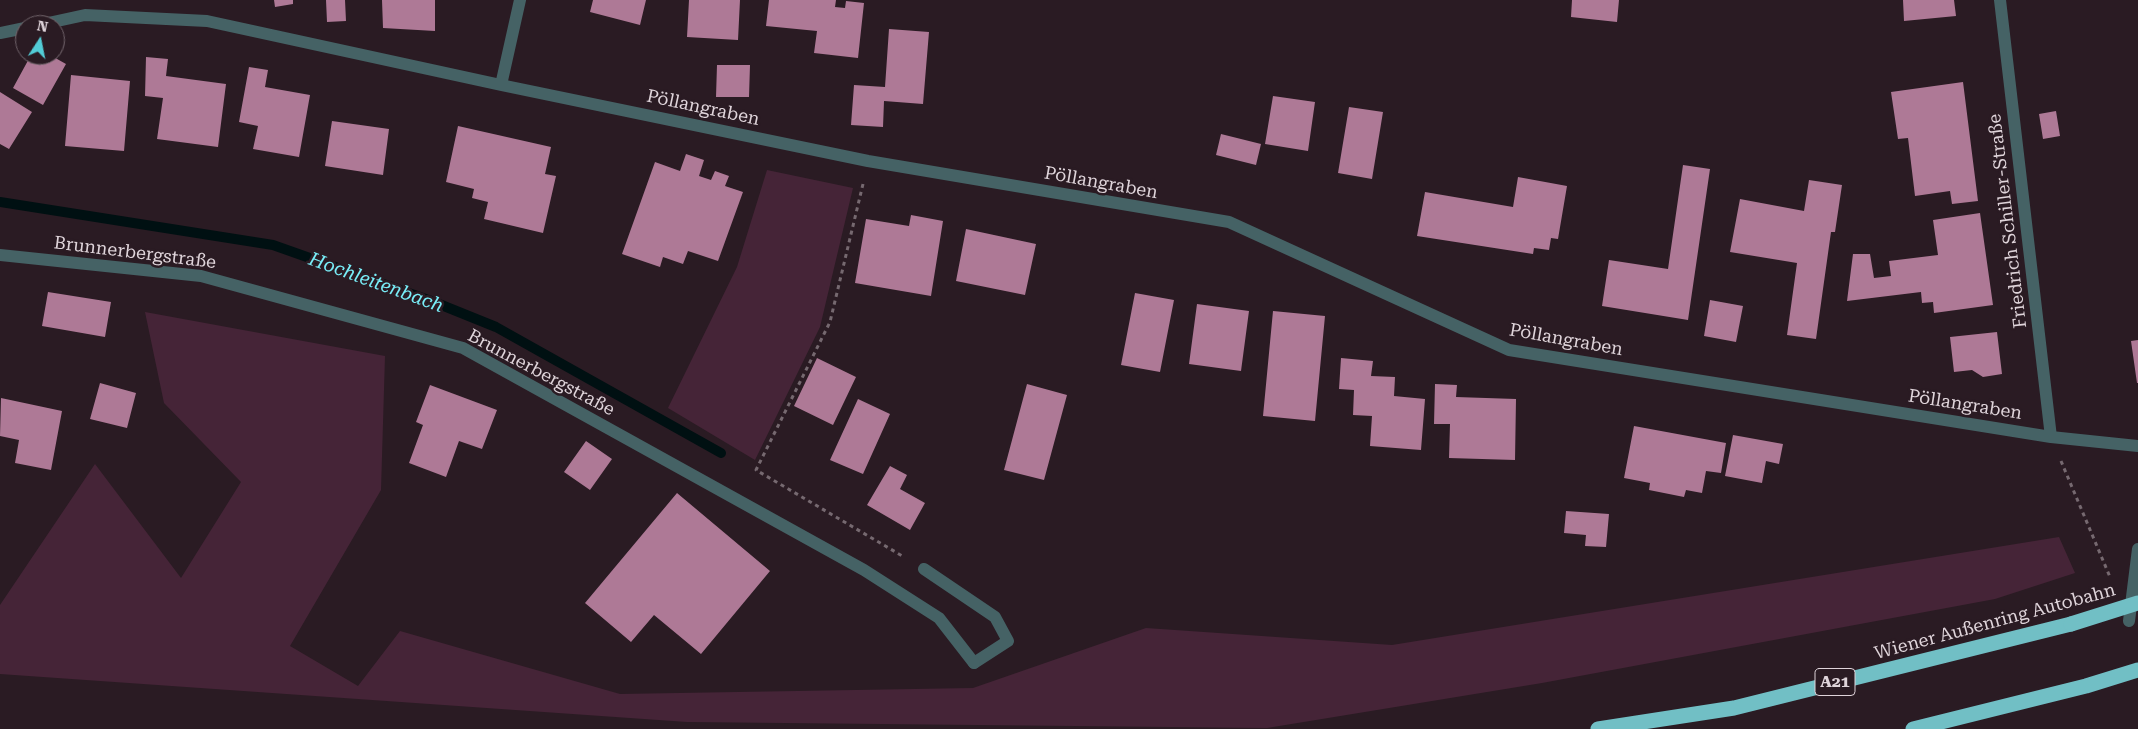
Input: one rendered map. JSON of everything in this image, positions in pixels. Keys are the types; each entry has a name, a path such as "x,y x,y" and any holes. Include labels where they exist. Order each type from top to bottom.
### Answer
{"highway":[{"name":"Wiener Außenring Autobahn","path":"1598,729 1734,708 2071,624 2138,603"},
{"path":"1913,729 2086,686 2138,670"}],"street":[{"path":"501,85 520,0"},
{"name":"Friedrich Schiller-Straße","path":"2000,0 2051,437"},
{"name":"Pöllangraben","path":"65,19 85,15 207,21 501,85 868,161 1229,222 1509,350 2051,437 2138,446"},
{"path":"0,34 15,30"},
{"name":"Brunnerbergstraße","path":"0,255 201,276 463,348 864,570 939,618 974,663 1008,641 995,617 924,569"},
{"path":"2129,621 2138,548"}],"path":[{"path":"868,161 830,322 756,470 924,569"},
{"path":"2051,437 2129,621"}],"shaded area":[{"path":"767,170 853,188 820,327 755,460 668,408 737,267"},
{"path":"145,312 385,356 381,490 290,646 358,686 400,631 620,694 973,688 1146,628 1392,645 2059,537 2075,573 1995,599 1542,683 1267,728 687,722 0,674 0,605 95,464 181,578 241,482 164,403"}],"building":[{"path":"274,0 293,0 293,4 275,7"},
{"path":"326,0 345,0 346,21 327,22"},
{"path":"382,0 435,0 435,31 383,28"},
{"path":"593,0 646,0 640,25 590,12"},
{"path":"689,0 740,0 738,40 687,37"},
{"path":"769,0 836,0 835,7 845,8 846,1 864,3 858,58 814,53 817,31 766,26"},
{"path":"1572,0 1619,0 1617,22 1571,17"},
{"path":"1903,0 1954,0 1956,16 1904,21"},
{"path":"889,29 929,32 923,104 884,101 883,127 851,125 854,85 885,87"},
{"path":"146,57 168,59 166,76 226,84 218,147 157,139 163,98 145,96"},
{"path":"66,64 43,105 13,88 26,65"},
{"path":"717,65 750,65 749,97 716,97"},
{"path":"249,67 268,70 265,87 310,95 299,157 253,149 258,126 239,122"},
{"path":"71,75 130,81 124,151 65,146"},
{"path":"1963,82 1978,201 1952,204 1950,191 1915,196 1908,138 1898,139 1891,92"},
{"path":"0,92 32,112 9,149 0,144"},
{"path":"1273,96 1315,102 1308,151 1265,144"},
{"path":"1349,107 1383,112 1372,179 1338,173"},
{"path":"2056,111 2060,136 2043,139 2039,114"},
{"path":"332,121 389,129 383,175 325,166"},
{"path":"458,126 551,147 545,174 556,176 543,233 484,219 488,202 472,198 474,189 446,182"},
{"path":"1221,134 1261,144 1256,165 1216,155"},
{"path":"686,154 704,160 699,176 711,180 715,171 729,176 725,186 743,192 718,261 688,251 683,264 663,257 660,267 622,254 655,162 680,171"},
{"path":"1683,165 1710,169 1688,320 1602,306 1609,260 1668,269"},
{"path":"1518,177 1567,186 1558,239 1551,238 1549,250 1534,248 1533,254 1417,236 1425,192 1513,207"},
{"path":"1809,180 1842,185 1835,232 1831,232 1816,339 1787,335 1797,263 1730,252 1740,199 1804,211"},
{"path":"1980,213 1993,305 1934,313 1933,302 1922,303 1921,292 1847,301 1853,254 1870,254 1874,278 1891,276 1889,261 1938,255 1933,220"},
{"path":"911,215 943,221 931,296 855,283 866,219 909,226"},
{"path":"966,229 1036,244 1025,295 956,281"},
{"path":"48,292 111,302 105,337 42,326"},
{"path":"1135,293 1174,300 1160,372 1121,365"},
{"path":"1710,300 1743,306 1736,342 1704,336"},
{"path":"1197,304 1249,311 1241,371 1189,364"},
{"path":"1273,311 1325,316 1315,421 1263,416"},
{"path":"1997,332 2002,374 1983,377 1972,370 1954,372 1950,337"},
{"path":"2138,340 2138,383 2137,383 2131,341"},
{"path":"817,358 856,377 833,425 794,406"},
{"path":"1341,358 1373,361 1371,376 1395,377 1394,396 1425,399 1421,450 1370,446 1372,416 1353,415 1354,390 1339,389"},
{"path":"100,383 136,393 127,428 90,419"},
{"path":"1027,384 1067,395 1044,480 1004,470"},
{"path":"1435,384 1457,385 1456,397 1516,399 1515,460 1449,458 1450,424 1434,424"},
{"path":"430,385 497,410 482,449 459,441 446,477 409,463 423,425 416,422"},
{"path":"1,398 62,411 51,470 15,463 19,440 0,436"},
{"path":"858,399 890,414 863,474 830,460"},
{"path":"1634,426 1726,443 1721,473 1706,471 1702,493 1686,490 1684,497 1649,490 1650,483 1624,478"},
{"path":"1733,435 1783,444 1779,464 1766,461 1762,483 1725,476"},
{"path":"586,441 612,459 590,490 564,472"},
{"path":"890,466 907,475 900,489 925,503 910,530 867,505"},
{"path":"677,493 770,571 701,654 654,615 631,642 585,603"},
{"path":"1566,511 1609,514 1606,547 1585,546 1586,535 1564,533"}],"waterway":[{"name":"Hochleitenbach","path":"0,202 273,245 434,302 496,327 721,453"}]}
